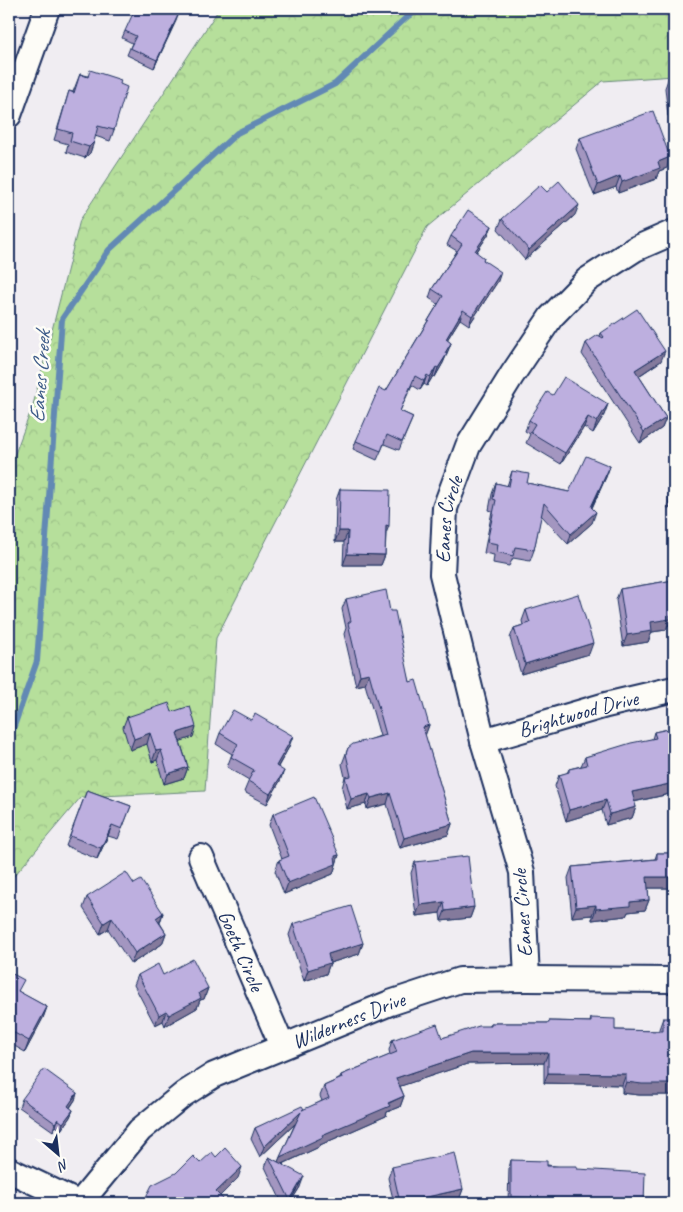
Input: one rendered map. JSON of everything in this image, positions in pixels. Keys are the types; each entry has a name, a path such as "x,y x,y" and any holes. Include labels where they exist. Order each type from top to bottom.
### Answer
{"street":[{"path":"9,115 47,9"},
{"name":"Eanes Circle","path":"527,978 522,872 483,741 442,574 445,508 468,446 551,317 587,280 634,249 672,239"},
{"name":"Brightwood Drive","path":"483,741 606,705 674,689"},
{"name":"Goeth Circle","path":"201,857 282,1046"},
{"name":"Wilderness Drive","path":"79,1203 140,1130 184,1094 214,1076 282,1046 390,1003 460,980 527,978 674,980"},
{"path":"9,1170 79,1203"}],"green space":[{"path":"219,9 674,9 674,76 603,81 427,227 216,638 205,791 81,797 9,882 9,470 33,405 80,220"}],"building":[{"path":"135,9 169,9 179,13 157,60 130,48 136,36 125,31"},
{"path":"90,70 121,80 120,84 127,87 114,130 98,126 94,142 89,147 70,141 72,133 58,129 69,91 74,93 80,74 88,77"},
{"path":"669,77 674,77 674,105 672,105"},
{"path":"653,111 670,157 658,162 660,168 622,182 620,176 598,185 580,138"},
{"path":"559,181 579,205 529,250 502,219 540,185 547,192"},
{"path":"468,210 492,226 475,251 484,258 483,260 501,272 472,316 463,310 446,339 451,343 445,353 447,354 438,368 436,367 430,377 427,375 424,381 415,376 400,411 413,417 402,442 387,435 381,451 356,441 379,388 386,391 443,296 432,289 462,244 451,236"},
{"path":"637,309 665,351 635,370 666,418 644,432 586,343 598,335 603,338 601,333"},
{"path":"564,377 608,404 597,422 588,417 565,453 530,432 535,424 529,420 547,392 553,395"},
{"path":"586,456 610,466 591,507 596,512 571,534 544,503 534,550 515,547 513,556 497,552 498,544 487,542 496,500 493,499 496,483 509,486 512,471 529,474 527,483 569,492"},
{"path":"674,474 674,497 672,497"},
{"path":"340,489 390,490 389,526 386,525 385,555 347,554 348,531 339,531"},
{"path":"674,580 674,614 670,615 670,619 651,622 652,631 627,635 620,589"},
{"path":"386,590 390,611 395,611 410,682 416,680 429,725 423,727 452,824 404,838 390,793 371,798 369,794 351,799 345,777 351,776 346,754 348,748 353,744 386,735 369,673 360,675 348,623 351,621 346,599"},
{"path":"578,594 593,643 525,664 514,628 530,623 526,610"},
{"path":"169,703 172,712 190,706 196,727 177,733 188,767 168,774 161,750 156,751 150,733 134,739 127,717"},
{"path":"233,710 251,720 255,714 293,736 276,766 284,771 270,794 248,781 254,770 231,757 238,744 220,733"},
{"path":"674,728 674,783 632,792 636,807 610,814 606,800 569,810 559,775 569,772 569,769 587,765 585,757 631,743 656,738 654,732"},
{"path":"87,790 131,806 122,829 112,825 101,848 70,836"},
{"path":"314,797 339,855 335,856 336,864 288,883 279,860 289,856 273,814"},
{"path":"657,853 674,853 674,877 647,877 649,900 630,902 630,906 596,909 596,905 576,907 572,867 657,859"},
{"path":"468,856 474,907 445,911 444,902 420,905 415,862"},
{"path":"126,872 134,884 141,880 163,913 156,918 166,933 135,953 112,918 104,923 87,897"},
{"path":"351,906 363,943 328,954 330,963 308,970 293,924"},
{"path":"193,959 208,988 199,993 201,998 169,1015 166,1011 159,1015 138,975 158,964 163,975"},
{"path":"9,972 24,980 18,991 47,1007 29,1041 9,1030"},
{"path":"591,1018 615,1019 615,1030 663,1031 663,1018 674,1018 674,1084 626,1082 626,1074 548,1073 548,1053 471,1053 396,1078 404,1096 388,1103 390,1106 322,1135 323,1137 280,1157 301,1112 264,1147 255,1128 302,1106 304,1109 302,1110 329,1098 324,1086 342,1078 341,1075 397,1052 392,1040 437,1024 442,1038 479,1026 491,1026 491,1023 591,1022"},
{"path":"44,1069 77,1093 68,1106 73,1110 63,1123 58,1119 55,1123 22,1099"},
{"path":"225,1148 242,1167 216,1192 227,1203 203,1203 199,1199 197,1203 143,1203 152,1185 176,1173 193,1156 200,1163 212,1152 216,1157"},
{"path":"455,1153 463,1189 400,1203 392,1167"},
{"path":"269,1157 304,1176 290,1200"},
{"path":"511,1160 547,1161 547,1166 577,1166 577,1169 645,1173 644,1203 554,1203 554,1198 511,1197"}],"waterway":[{"name":"Eanes Creek","path":"9,733 13,729 37,661 62,319 109,250 237,133 335,84 408,16 421,9"}]}
